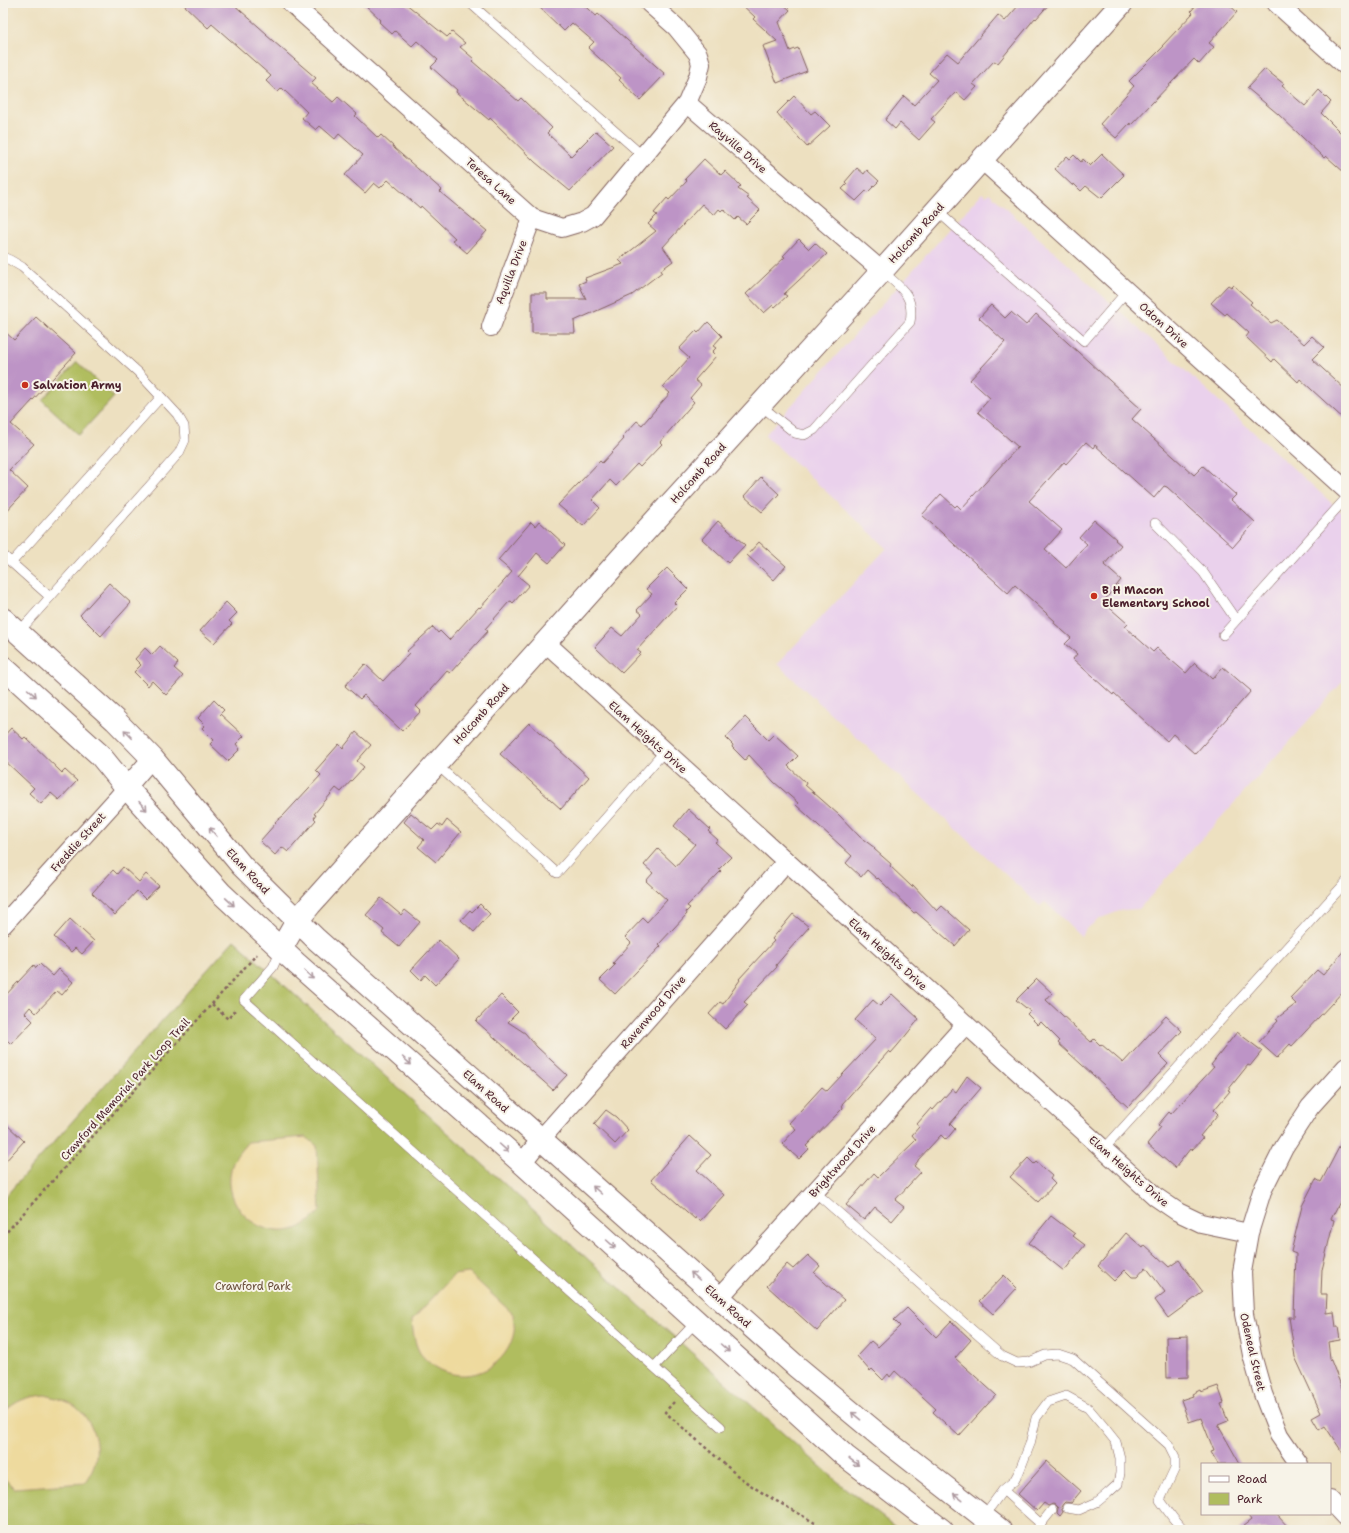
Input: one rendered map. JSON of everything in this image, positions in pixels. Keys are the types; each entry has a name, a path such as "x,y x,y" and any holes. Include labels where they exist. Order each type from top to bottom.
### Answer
{"main road":[{"name":"Holcomb Road","path":"281,949 297,921 436,764 1122,3"},
{"name":"Elam Road","path":"11,626 115,720 152,758 242,866 297,921 797,1367 880,1436 1000,1530"},
{"path":"3,667 100,755 126,787 221,893 281,949 522,1164 845,1456 942,1530"},
{"path":"696,1322 719,1298"}],"street":[{"name":"Teresa Lane","path":"291,3 532,218 562,228 582,222 593,216 687,102"},
{"path":"649,3 676,27 698,54 701,64 698,77 687,102"},
{"path":"1276,3 1346,66"},
{"name":"Rayville Drive","path":"687,102 882,271"},
{"name":"Odom Drive","path":"982,160 1346,490"},
{"name":"Aquilla Drive","path":"491,327 532,218"},
{"name":"Elam Heights Drive","path":"546,643 664,752 1156,1197 1178,1212 1201,1222 1249,1233"},
{"name":"Freddie Street","path":"3,925 152,758"},
{"name":"Ravenwood Drive","path":"522,1164 541,1139 786,862"},
{"name":"Brightwood Drive","path":"719,1298 966,1024"},
{"name":"Odeneal Street","path":"1298,1463 1279,1435 1263,1394 1252,1355 1244,1314 1242,1272 1249,1233 1262,1191 1284,1146 1310,1107 1346,1067"},
{"path":"1331,1501 1346,1517"}],"lane":[{"path":"470,3 643,156"},
{"path":"936,210 1084,341 1127,291"},
{"path":"3,257 22,267 138,372 177,414 184,426 186,440 179,453 50,597 11,626"},
{"path":"760,405 795,433 804,435 814,430 910,322 911,309 908,296 882,271"},
{"path":"12,562 161,397"},
{"path":"1223,635 1346,498"},
{"path":"1154,523 1203,572 1236,620"},
{"path":"3,555 50,597"},
{"path":"436,764 556,873 664,752"},
{"path":"1103,1150 1346,882"},
{"path":"281,949 273,967 244,1000 722,1427"},
{"path":"815,1192 1002,1356 1017,1363 1029,1362 1045,1355 1058,1354 1073,1359 1169,1445 1175,1457 1175,1468 1160,1500 1183,1530"},
{"path":"654,1367 696,1322"},
{"path":"983,1516 1003,1490 1014,1481 1019,1472 1030,1444 1036,1418 1048,1402 1066,1396 1088,1408 1116,1442 1120,1458 1118,1484 1097,1502 1079,1510 1067,1508"},
{"path":"1003,1490 1039,1527 1052,1510"}],"path":[{"name":"Crawford Memorial Park Loop Trail","path":"3,1236 258,953"},
{"path":"212,1004 228,1019 244,1000"},
{"path":"665,1412 750,1485 826,1530"}],"shaded area":[{"name":"B H Macon Elementary School","path":"982,193 986,196 989,193 1346,516 1346,678 1139,909 1122,910 1101,918 1086,929 1081,936 1045,902 1040,906 777,664 887,548 765,435"}],"green space":[{"path":"77,362 114,397 79,435 42,400"},
{"name":"Crawford Park","path":"234,940 691,1352 845,1488 899,1530 3,1530 3,1199"}],"sand":[{"path":"306,1137 317,1146 320,1211 304,1225 292,1230 279,1231 267,1229 255,1224 245,1216 232,1195 230,1183 231,1170 235,1158 248,1142"},
{"path":"469,1273 513,1314 514,1332 510,1344 504,1354 487,1369 465,1375 453,1374 435,1367 420,1353 413,1333 412,1320 454,1275"},
{"path":"45,1395 69,1403 76,1407 88,1420 92,1428 96,1445 95,1462 84,1483 14,1488 4,1478 3,1413 22,1400"}],"building":[{"path":"182,3 232,3 267,34 266,35 316,78 311,83 333,102 338,97 357,114 355,116 378,138 381,135 442,190 440,192 487,231 467,253 452,240 455,238 421,206 420,208 388,180 380,188 374,183 365,193 345,175 363,155 339,134 335,139 320,126 316,130 302,118 307,112 282,88 278,92 266,81 271,76 212,24 208,28"},
{"path":"363,3 405,3 447,37 452,32 465,43 460,47 474,59 472,61 518,101 521,98 552,128 547,133 571,156 596,131 613,146 570,191 535,162 490,118 489,120 456,92 457,90 431,67 438,60 417,41 412,46 395,31 392,34 379,22 381,20"},
{"path":"535,3 581,3 596,16 598,14 665,74 640,100 619,80 621,78 588,48 594,42 572,23 564,31"},
{"path":"740,3 782,3 790,10 779,22 790,51 798,48 807,71 777,83 763,46 777,41 753,19 755,17"},
{"path":"1016,3 1050,3 1036,19 1035,18 998,63 994,61 973,84 977,87 965,100 956,92 931,119 935,122 919,140 900,123 895,129 885,120 904,96 914,105 937,80 929,73 947,53 958,62 998,15 1005,21 1019,5"},
{"path":"1198,3 1227,3 1237,12 1209,43 1214,47 1199,64 1194,59 1131,125 1130,123 1116,138 1100,124 1134,86 1129,81 1163,47 1162,46 1193,13 1191,11"},
{"path":"1265,69 1284,84 1282,86 1305,106 1319,90 1331,102 1321,113 1346,138 1346,174 1326,156 1324,158 1278,114 1247,88"},
{"path":"794,96 811,114 815,111 830,126 807,147 777,113"},
{"path":"1102,154 1124,175 1101,198 1086,186 1081,191 1074,184 1073,186 1055,169 1067,156 1070,159 1074,155 1081,162 1083,159 1090,166"},
{"path":"704,159 721,175 725,171 741,186 738,189 749,197 747,198 760,210 746,224 738,217 735,220 723,209 721,211 719,209 714,215 702,204 663,247 673,261 661,270 662,272 632,295 574,321 575,333 532,333 532,293 547,293 547,299 586,299 579,284 586,281 585,278 623,264 619,260 656,231 648,224 657,215 654,213 667,198 669,200 687,181 685,179"},
{"path":"857,168 864,174 867,170 879,181 856,201 842,189 847,184 845,182"},
{"path":"799,239 809,249 815,243 827,254 784,294 787,296 775,307 773,305 764,313 746,294 785,257 783,256"},
{"path":"1228,285 1231,287 1233,285 1252,302 1250,304 1271,323 1277,320 1304,344 1312,336 1324,347 1312,359 1346,390 1346,421 1300,379 1298,382 1274,359 1272,362 1246,337 1249,333 1227,313 1225,315 1211,303"},
{"path":"991,305 1005,318 1011,312 1026,325 1036,314 1141,409 1132,419 1194,475 1203,466 1236,495 1231,500 1255,522 1233,547 1167,487 1164,486 1154,498 1095,445 1093,448 1086,442 1066,464 1064,462 1029,501 1062,530 1045,549 1066,568 1087,544 1079,537 1094,520 1121,545 1104,565 1121,580 1103,602 1128,624 1125,627 1153,652 1157,648 1186,673 1195,663 1212,679 1223,667 1251,691 1195,754 1173,734 1167,741 1114,693 1113,695 1073,659 1077,654 1065,644 1071,638 1054,623 1055,621 1015,585 1008,593 922,515 941,494 955,507 957,505 961,509 1018,447 978,412 990,398 970,380 1005,342 979,318"},
{"name":"Salvation Army","path":"36,317 76,353 11,424 34,444 9,470 28,488 3,515 3,330 14,340"},
{"path":"708,322 722,336 713,346 716,348 712,352 716,356 695,380 701,385 690,398 694,402 660,442 662,444 640,467 637,464 616,486 610,480 592,500 600,508 583,526 558,505 600,461 602,463 624,439 622,437 637,421 642,425 670,393 663,387 689,358 679,349 696,331 698,333"},
{"path":"761,477 779,494 762,512 744,496"},
{"path":"539,521 565,545 549,563 537,553 518,576 529,585 513,603 511,601 509,602 485,629 488,631 450,673 447,671 416,706 421,711 402,731 364,695 360,699 345,686 365,664 383,681 409,653 407,651 433,627 438,633 440,631 449,640 512,572 498,560 531,522 535,526"},
{"path":"718,521 745,545 728,563 702,539"},
{"path":"759,542 786,566 774,580 747,555"},
{"path":"667,568 688,589 674,603 677,606 637,650 641,653 622,673 595,647 612,628 622,636 642,614 637,610 652,594 646,589"},
{"path":"109,583 131,603 101,636 80,615"},
{"path":"226,602 237,613 229,621 232,624 214,643 200,631"},
{"path":"160,646 178,663 174,668 183,676 166,695 152,681 148,686 134,672 141,665 135,659 145,648 152,655"},
{"path":"214,700 224,710 220,714 244,736 236,744 240,749 228,761 210,744 214,740 202,728 205,725 198,718"},
{"path":"745,717 768,740 774,734 798,756 788,766 806,783 805,785 839,815 860,837 875,848 874,849 891,864 890,866 912,887 913,885 937,911 942,906 969,930 955,946 916,912 914,913 878,878 877,879 867,870 861,877 846,863 852,856 796,805 798,803 774,782 749,755 745,760 732,747 733,745 726,738"},
{"path":"529,723 589,777 561,809 500,754"},
{"path":"11,728 23,739 25,737 62,773 65,770 77,781 59,800 51,793 41,804 29,793 34,788 3,759 3,737"},
{"path":"356,732 371,745 357,761 364,767 341,792 336,788 314,814 316,815 314,818 316,820 288,852 282,847 275,855 260,841 276,823 275,822 283,816 321,775 316,770 339,744 343,748"},
{"path":"688,809 710,829 708,831 718,840 715,842 731,857 719,869 721,871 687,906 690,908 686,912 687,914 659,944 661,946 615,994 600,980 615,965 613,963 631,943 625,937 643,918 647,922 667,900 646,881 653,873 644,865 658,849 676,866 695,844 674,826"},
{"path":"411,813 432,830 438,824 442,827 447,820 461,832 436,862 418,847 424,840 404,822"},
{"path":"123,867 139,882 146,874 159,886 145,899 137,891 115,915 92,893 113,870 117,874"},
{"path":"381,898 401,915 405,910 420,922 399,947 382,933 384,930 366,915"},
{"path":"480,904 490,914 474,932 461,920 470,910 472,912"},
{"path":"793,914 809,927 776,965 777,967 744,1002 748,1005 725,1029 709,1014 720,1002 723,1004 740,980 739,979 774,941 772,939"},
{"path":"70,919 94,941 82,954 75,948 71,952 54,937"},
{"path":"439,940 459,959 435,985 425,975 421,980 411,970"},
{"path":"1346,948 1346,988 1292,1046 1290,1044 1277,1058 1259,1042 1278,1021 1276,1019 1296,1004 1290,998 1317,970 1323,975"},
{"path":"40,964 53,976 59,969 73,982 62,995 57,991 36,1013 30,1007 25,1013 33,1021 11,1044 3,1036 3,998 34,965 36,968"},
{"path":"1037,979 1052,993 1046,1000 1091,1042 1094,1039 1123,1063 1166,1016 1182,1031 1159,1055 1168,1064 1128,1107 1058,1043 1060,1041 1041,1022 1038,1025 1027,1014 1030,1011 1016,1000"},
{"path":"892,994 919,1019 891,1053 889,1051 842,1104 843,1108 806,1146 809,1149 799,1159 782,1144 796,1129 789,1123 822,1087 827,1091 876,1039 855,1020 873,1000 880,1006"},
{"path":"501,995 518,1012 508,1022 525,1033 537,1047 567,1075 553,1090 476,1021"},
{"path":"1237,1032 1262,1051 1250,1066 1248,1065 1228,1090 1230,1091 1214,1110 1218,1114 1200,1136 1203,1138 1192,1150 1190,1149 1175,1168 1147,1144 1161,1127 1158,1125 1169,1112 1171,1114 1214,1067 1211,1065"},
{"path":"967,1076 981,1088 950,1124 955,1129 946,1140 941,1135 914,1166 921,1172 895,1200 904,1207 892,1221 875,1207 864,1220 846,1205 874,1173 878,1177 916,1140 912,1135 919,1127 917,1124 931,1108 933,1110 952,1089 956,1092"},
{"path":"606,1110 616,1117 628,1130 615,1144 594,1124"},
{"path":"3,1121 24,1141 3,1164"},
{"path":"1346,1134 1346,1190 1331,1219 1334,1220 1322,1270 1321,1294 1327,1294 1326,1313 1334,1312 1340,1340 1328,1342 1330,1358 1346,1398 1346,1458 1325,1426 1319,1430 1312,1418 1321,1413 1295,1357 1289,1317 1294,1317 1296,1254 1291,1252 1302,1206 1316,1179 1321,1182"},
{"path":"690,1136 711,1155 697,1170 724,1195 700,1221 696,1217 695,1219 651,1180"},
{"path":"1028,1158 1034,1164 1036,1162 1052,1176 1050,1179 1055,1184 1038,1202 1010,1177"},
{"path":"1051,1216 1075,1234 1073,1236 1085,1245 1064,1271 1029,1243"},
{"path":"1126,1233 1143,1248 1145,1245 1169,1267 1179,1260 1203,1292 1168,1318 1155,1300 1165,1292 1146,1267 1137,1277 1132,1277 1125,1270 1114,1281 1098,1266"},
{"path":"808,1255 820,1266 814,1273 844,1300 817,1331 767,1286 787,1264 793,1269"},
{"path":"1004,1275 1017,1288 993,1314 979,1301"},
{"path":"907,1308 936,1337 951,1321 971,1340 955,1358 996,1395 959,1436 933,1412 936,1409 895,1371 890,1377 888,1374 883,1380 872,1369 870,1371 857,1356 871,1341 878,1347 900,1326 894,1320"},
{"path":"1188,1336 1188,1377 1167,1378 1166,1337"},
{"path":"1218,1386 1224,1403 1221,1404 1228,1421 1218,1425 1239,1463 1217,1463 1211,1452 1214,1451 1201,1418 1189,1422 1181,1400 1193,1396 1192,1394 1200,1390 1201,1392"},
{"path":"1047,1461 1081,1491 1071,1503 1065,1502 1063,1504 1061,1507 1063,1512 1060,1516 1057,1513 1058,1508 1055,1505 1053,1504 1048,1506 1044,1503 1037,1511 1018,1494"},
{"path":"1248,1515 1277,1515 1291,1530 1238,1530 1251,1520"}],"place":[{"name":"Salvation Army","path":"25,385"},
{"name":"B H Macon Elementary School","path":"1094,596"}]}
